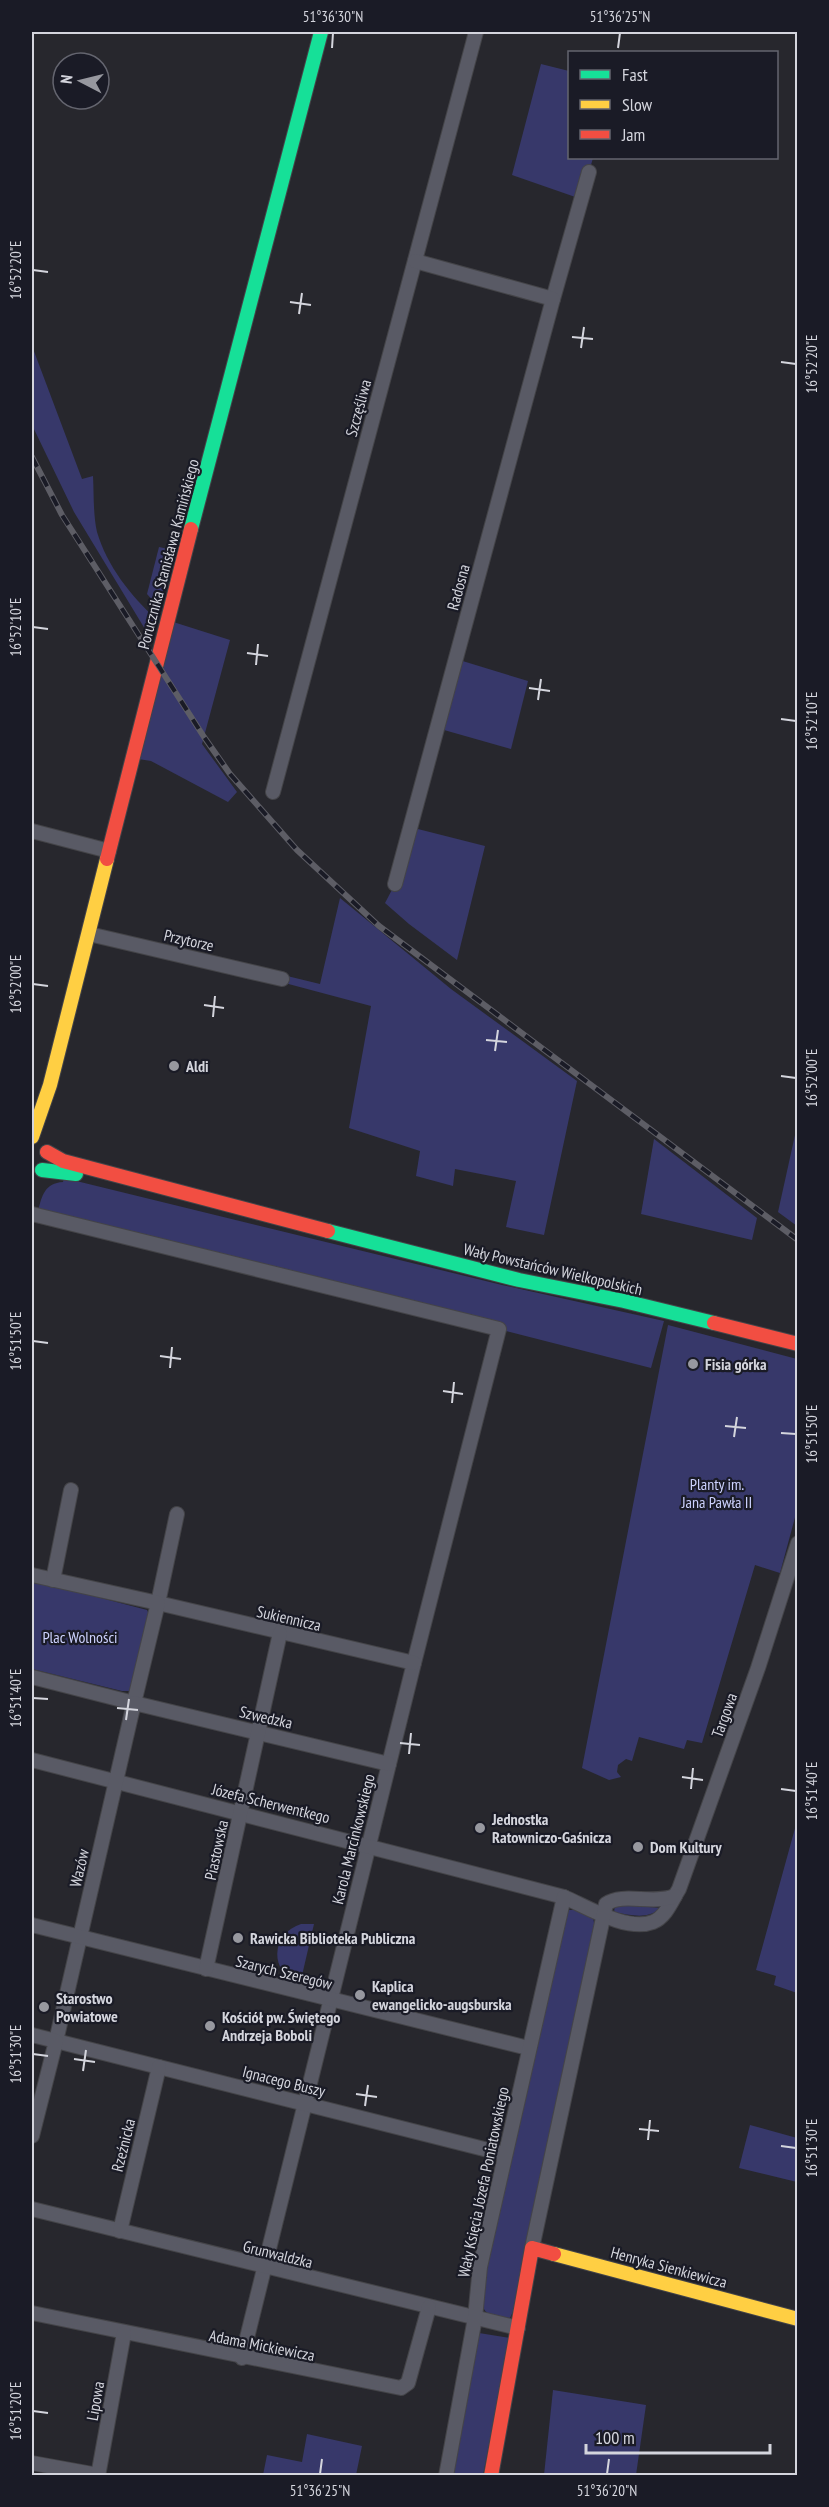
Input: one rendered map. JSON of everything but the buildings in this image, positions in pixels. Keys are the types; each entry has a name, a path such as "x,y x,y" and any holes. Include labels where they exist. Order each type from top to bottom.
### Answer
{"street":[{"name":"Porucznika Stanisława Kamińskiego","path":"37,1171 48,1160 38,1145 50,1086 321,32"},
{"name":"Szczęśliwa","path":"273,792 476,32"},
{"name":"Radosna","path":"395,884 589,172"},
{"path":"415,261 553,299"},
{"path":"32,831 109,851"},
{"name":"Przytorze","path":"89,934 282,979"},
{"name":"Wały Powstańców Wielkopolskich","path":"38,1145 63,1161 301,1225 519,1280 624,1301 798,1344"},
{"name":"Wały Powstańców Wielkopolskich","path":"37,1171 72,1173 197,1207 301,1225"},
{"name":"Karola Marcinkowskiego","path":"32,1215 499,1329 242,2358"},
{"path":"53,1581 71,1490"},
{"path":"32,1677 134,1703 177,1514"},
{"name":"Targowa","path":"603,1916 639,1923 653,1922 668,1909 680,1889 758,1668 798,1542"},
{"path":"32,1575 158,1603"},
{"name":"Sukiennicza","path":"158,1603 414,1663"},
{"name":"Piastowska","path":"206,1969 280,1633"},
{"name":"Szwedzka","path":"134,1703 389,1764"},
{"name":"Wazów","path":"32,2136 81,1938 134,1703"},
{"name":"Józefa Scherwentkego","path":"32,1760 564,1897 603,1916"},
{"path":"491,2475 532,2248 606,1904 613,1899 652,1901 675,1896"},
{"name":"Wały Księcia Józefa Poniatowskiego","path":"446,2475 475,2318 480,2267 564,1897"},
{"name":"Szarych Szeregów","path":"32,1925 528,2048"},
{"name":"Ignacego Buszy","path":"32,2035 504,2154"},
{"name":"Rzeźnicka","path":"120,2231 159,2067"},
{"name":"Grunwaldzka","path":"32,2209 518,2328"},
{"name":"Henryka Sienkiewicza","path":"532,2248 798,2319"},
{"name":"Adama Mickiewicza","path":"32,2313 242,2358 404,2388 408,2383 429,2307"},
{"name":"Lipowa","path":"98,2475 124,2333"},
{"path":"32,2463 98,2475"}],"green space":[{"path":"541,64 568,71 568,159 593,159 581,199 512,175"},
{"path":"32,346 82,479 93,476 95,518 101,545 121,580 156,619 151,639 74,512 32,425"},
{"path":"159,547 173,550 160,604 154,602 147,594"},
{"path":"167,620 230,640 202,744 237,792 228,802 151,761 132,758"},
{"path":"456,659 528,681 511,749 437,728"},
{"path":"410,827 485,846 457,960 385,903 395,884"},
{"path":"340,898 451,989 577,1081 544,1235 506,1227 516,1181 455,1169 453,1186 416,1176 420,1151 349,1128 371,1006 281,982 283,975 320,984"},
{"path":"797,1126 797,1226 778,1212"},
{"path":"654,1139 757,1218 752,1240 641,1214"},
{"path":"64,1178 502,1285 664,1321 651,1368 38,1211 48,1187 63,1182"},
{"name":"Planty im. Jana Pawła II","path":"668,1325 797,1359 797,1510 780,1573 755,1565 702,1743 687,1740 684,1749 639,1737 632,1761 626,1759 618,1765 617,1772 621,1777 609,1780 582,1768"},
{"name":"Plac Wolności","path":"32,1580 147,1610 149,1614 130,1691 32,1669"},
{"path":"797,1821 797,1993 774,1985 776,1976 756,1970"},
{"path":"615,1906 661,1908 644,1915 614,1912"},
{"path":"569,1910 575,1910 593,1918 595,1927 528,2234 515,2307 510,2318 497,2317 490,2315 482,2305 489,2246 562,1918"},
{"path":"301,1924 314,1924 300,1984 290,1979 283,1971 277,1954 283,1936"},
{"path":"750,2125 797,2138 797,2182 739,2168"},
{"path":"479,2333 510,2338 483,2475 452,2476"},
{"path":"553,2390 646,2405 636,2475 544,2475"},
{"path":"307,2434 362,2446 356,2475 263,2475 267,2455 302,2462"}],"railway":[{"path":"32,457 62,515 204,737 230,774 297,850 379,926 798,1240"}],"traffic: fast":[{"path":"191,529 321,32"},
{"path":"42,1170 76,1174"},
{"path":"328,1231 519,1280 624,1301 714,1323"}],"traffic: slow":[{"path":"32,1137 50,1085 107,859"},
{"path":"554,2254 798,2319"}],"traffic: jam":[{"path":"107,859 191,529"},
{"path":"47,1152 63,1161 328,1231"},
{"path":"714,1323 798,1344"},
{"path":"491,2476 532,2248 554,2254"}],"place":[{"name":"Aldi","path":"174,1066"},
{"name":"Fisia górka","path":"693,1364"},
{"name":"Jednostka Ratowniczo-Gaśnicza","path":"480,1828"},
{"name":"Dom Kultury","path":"638,1847"},
{"name":"Rawicka Biblioteka Publiczna","path":"238,1938"},
{"name":"Kaplica ewangelicko-augsburska","path":"360,1995"},
{"name":"Starostwo Powiatowe","path":"44,2007"},
{"name":"Kościół pw. Świętego Andrzeja Boboli","path":"210,2026"}]}
